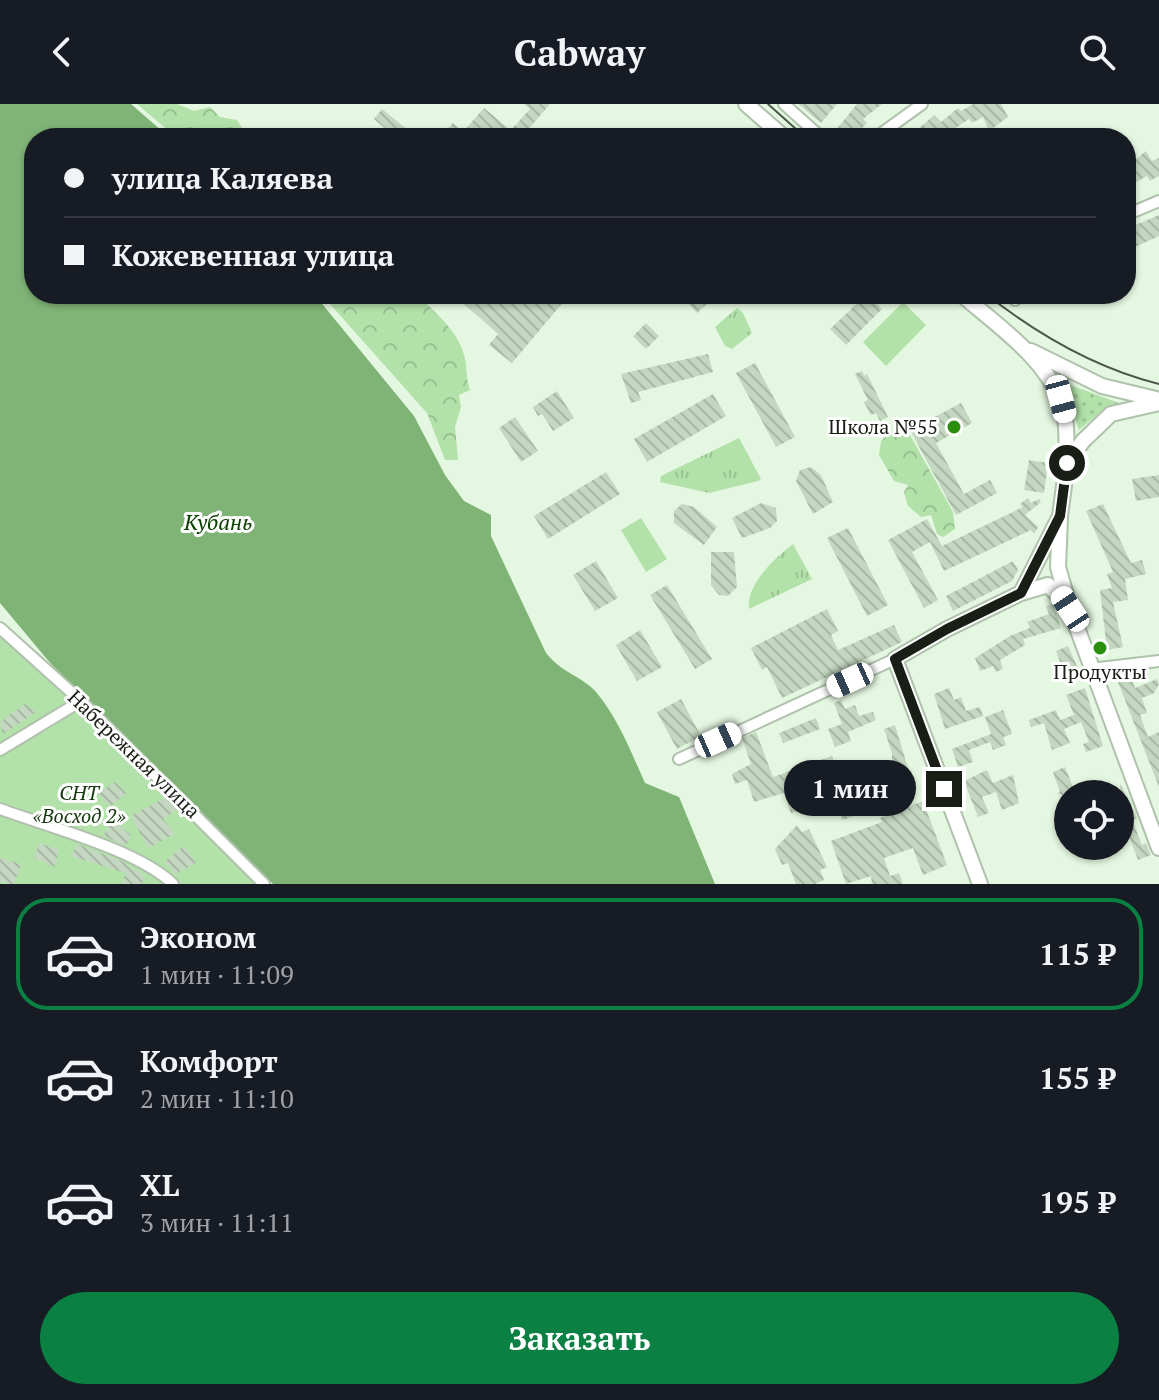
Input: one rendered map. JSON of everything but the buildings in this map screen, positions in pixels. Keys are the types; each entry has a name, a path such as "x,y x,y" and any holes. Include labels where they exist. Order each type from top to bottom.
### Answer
{"main road":[{"path":"746,104 774,128"},
{"path":"973,304 1020,345 1068,372 1102,386 1159,401"},
{"path":"1020,345 1061,399 1066,418 1067,463 1060,516 1058,567 1090,669 1159,848"},
{"path":"1067,463 1094,427 1111,414 1159,401"},
{"path":"1021,593 1060,516"},
{"path":"980,884 895,659 947,629 1021,593 1048,585 1059,593 1070,609"}],"street":[{"path":"784,104 811,128"},
{"path":"887,128 914,106"},
{"path":"1136,211 1159,201"},
{"name":"Набережная улица","path":"0,628 81,701 264,884"},
{"path":"679,759 895,659"},
{"path":"1090,669 1159,661"},
{"path":"2,747 81,701"},
{"path":"0,809 134,859 159,871 173,884"}],"green space":[{"path":"137,104 177,104 194,111 210,107 220,117 237,120 242,128 165,128"},
{"path":"330,304 427,304 446,324 462,349 470,390 459,395 461,407 455,427 458,460 445,460 427,413"},
{"path":"901,304 905,304 926,325 886,366 863,342"},
{"path":"737,308 743,313 752,333 732,349 725,346 715,327"},
{"path":"1062,382 1119,403 1103,410 1079,430"},
{"path":"906,428 953,512 955,529 943,537 937,534 931,515 921,517 908,506 904,492 908,485 894,481 879,455 881,441 891,431"},
{"path":"739,438 761,479 758,481 709,493 660,482 661,476"},
{"path":"641,518 667,559 646,572 621,530"},
{"path":"793,544 812,579 749,609 749,600 757,581 770,564"},
{"name":"СНТ «Восход 2»","path":"0,622 90,706 268,884 0,884"}],"water":[{"name":"Кубань","path":"0,104 131,104 159,128 24,128 24,304 322,304 414,416 445,475 464,501 491,515 491,536 546,653 591,687 604,702 624,736 645,783 679,797 715,884 273,884 51,664 0,603"}],"tram line":[{"path":"768,104 795,128"},
{"path":"1000,304 1068,348 1112,369 1159,384"}],"place":[{"name":"Школа №55","path":"954,427"},
{"name":"Продукты","path":"1100,648"}],"route":[{"path":"944,789 895,659 947,629 1021,593 1060,516 1067,463"}]}
